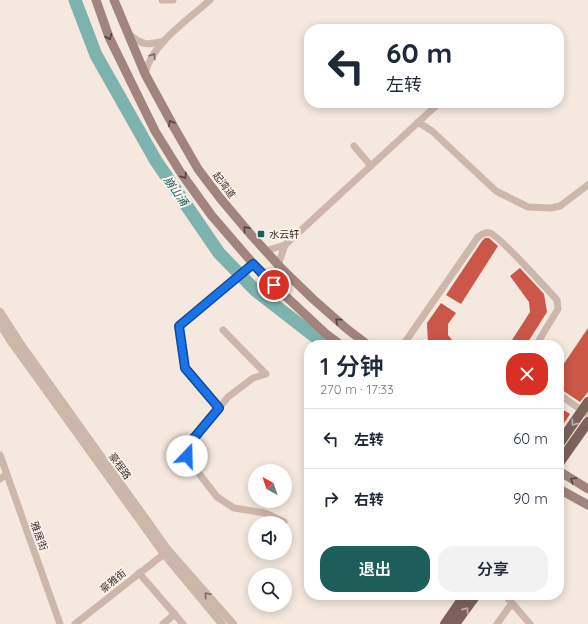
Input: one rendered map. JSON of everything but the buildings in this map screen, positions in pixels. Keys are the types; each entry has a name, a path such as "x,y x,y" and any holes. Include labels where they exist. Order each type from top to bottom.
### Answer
{"main road":[{"path":"96,0 109,37 155,131 181,173 250,267 263,275 334,340"},
{"name":"起湾道","path":"114,0 145,74 198,169 220,198 278,265 318,304 361,340"},
{"path":"564,438 586,409"},
{"path":"564,456 588,422"},
{"path":"564,474 588,489"},
{"path":"564,491 588,505"},
{"path":"445,624 462,600"},
{"path":"455,624 472,600"}],"street":[{"path":"162,0 173,0"},
{"path":"145,74 150,59 164,40 210,0"},
{"path":"129,35 141,43 154,43 164,40"},
{"path":"278,265 285,245 434,108"},
{"path":"418,122 432,131 496,191 528,207 551,208 560,206 588,186"},
{"path":"354,146 371,166"},
{"path":"406,340 478,236 484,233 491,233 557,300 558,309 539,340"},
{"path":"265,250 285,245"},
{"path":"219,408 185,368 179,326 250,267"},
{"name":"豪程路","path":"0,312 20,343 168,550 233,624"},
{"name":"豪程路","path":"0,324 12,343 164,554 222,624"},
{"path":"223,330 266,374 253,378 228,397 189,444 187,456 218,497 234,508 265,513 271,516"},
{"path":"564,397 586,409"},
{"name":"雅居街","path":"0,455 1,464 7,474 60,624"},
{"path":"0,479 7,474"},
{"name":"豪雅街","path":"75,624 164,554"},
{"path":"139,573 183,624"},
{"path":"497,624 512,602 530,624"},
{"path":"163,624 175,614"}],"waterway":[{"name":"崩山涌","path":"75,0 96,55 156,161 219,253 255,290 320,340"}],"place":[{"name":"水云轩","path":"261,234"}],"route":[{"path":"187,456 189,444 219,408 185,368 179,326 253,264 274,285"}]}
